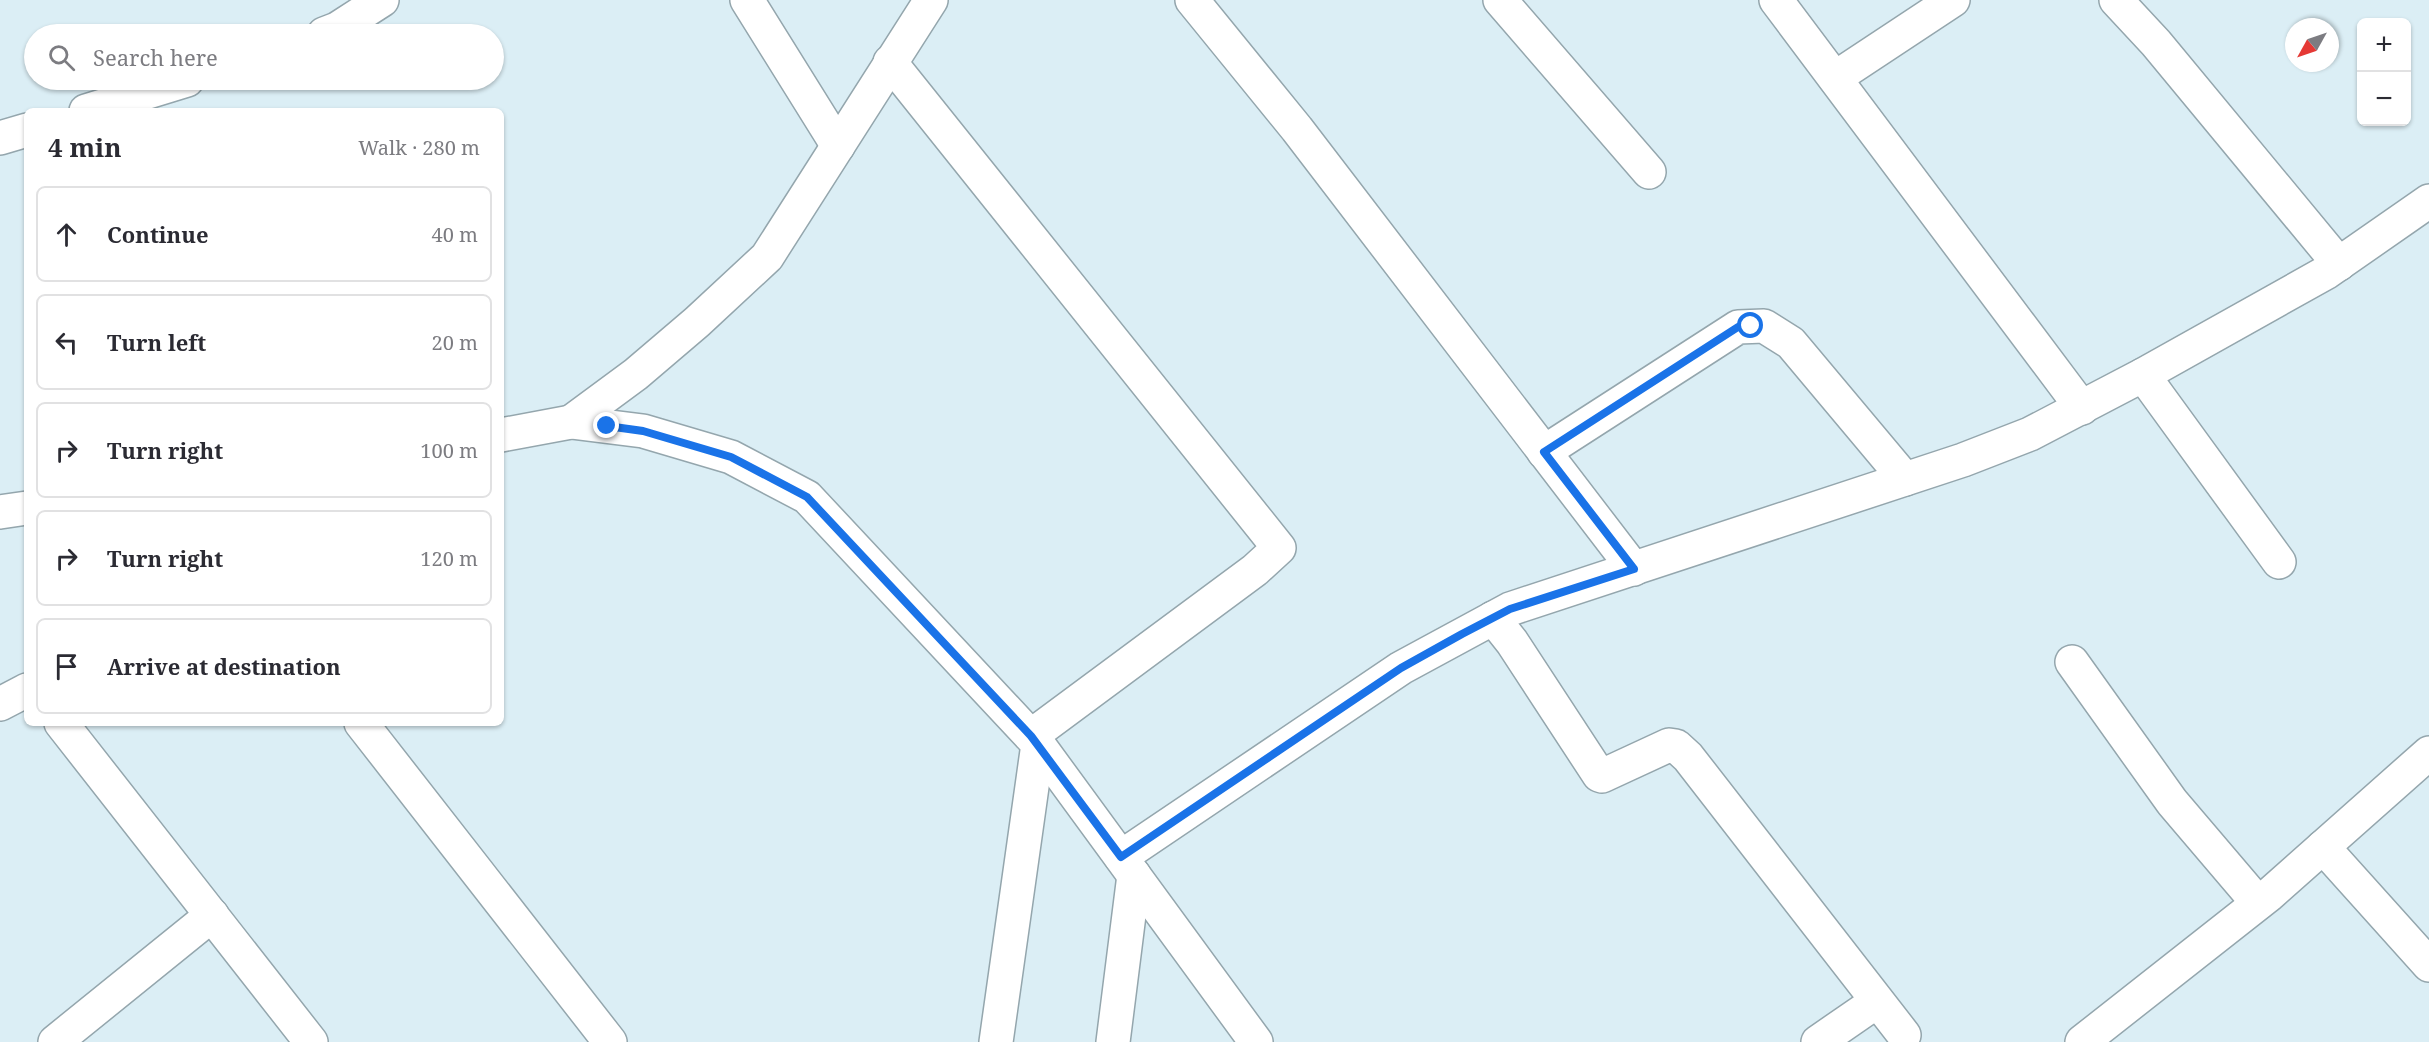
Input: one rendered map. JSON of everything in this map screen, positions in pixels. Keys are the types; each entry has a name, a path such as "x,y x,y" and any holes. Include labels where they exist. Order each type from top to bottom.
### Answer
{"street":[{"path":"346,24 382,0"},
{"path":"747,0 838,146"},
{"path":"571,422 689,330 767,257 931,0"},
{"path":"1192,0 1297,129 1634,569"},
{"path":"1500,0 1649,172"},
{"path":"1776,0 2082,408"},
{"path":"1835,78 1953,0"},
{"path":"2116,0 2156,43 2339,264"},
{"path":"890,62 1279,548 1256,570 1034,740 996,1042"},
{"path":"96,108 154,90"},
{"path":"0,138 24,131"},
{"path":"1113,1042 1128,866 1401,668 1510,609 1905,480 2030,434 2143,375 2339,264 2429,201"},
{"path":"1544,452 1738,327 1764,326 1791,343 1905,480"},
{"path":"2143,375 2279,562"},
{"path":"504,434 571,422 643,431 731,457 807,497 1034,740 1256,1042"},
{"path":"0,512 24,508"},
{"path":"1493,618 1512,642 1599,775 1602,776 1669,745 1676,746 1688,757 1876,1002 1904,1035"},
{"path":"2072,662 2172,802 2258,903"},
{"path":"0,704 24,692"},
{"path":"64,726 311,1042"},
{"path":"363,726 610,1042"},
{"path":"2082,1042 2258,903 2429,753"},
{"path":"2323,847 2429,965"},
{"path":"55,1042 212,915"},
{"path":"1818,1042 1876,1002"}],"route":[{"path":"607,426 643,431 731,457 807,497 1038,744 1121,857 1401,668 1510,609 1634,569 1544,452 1738,327 1751,326"}]}
